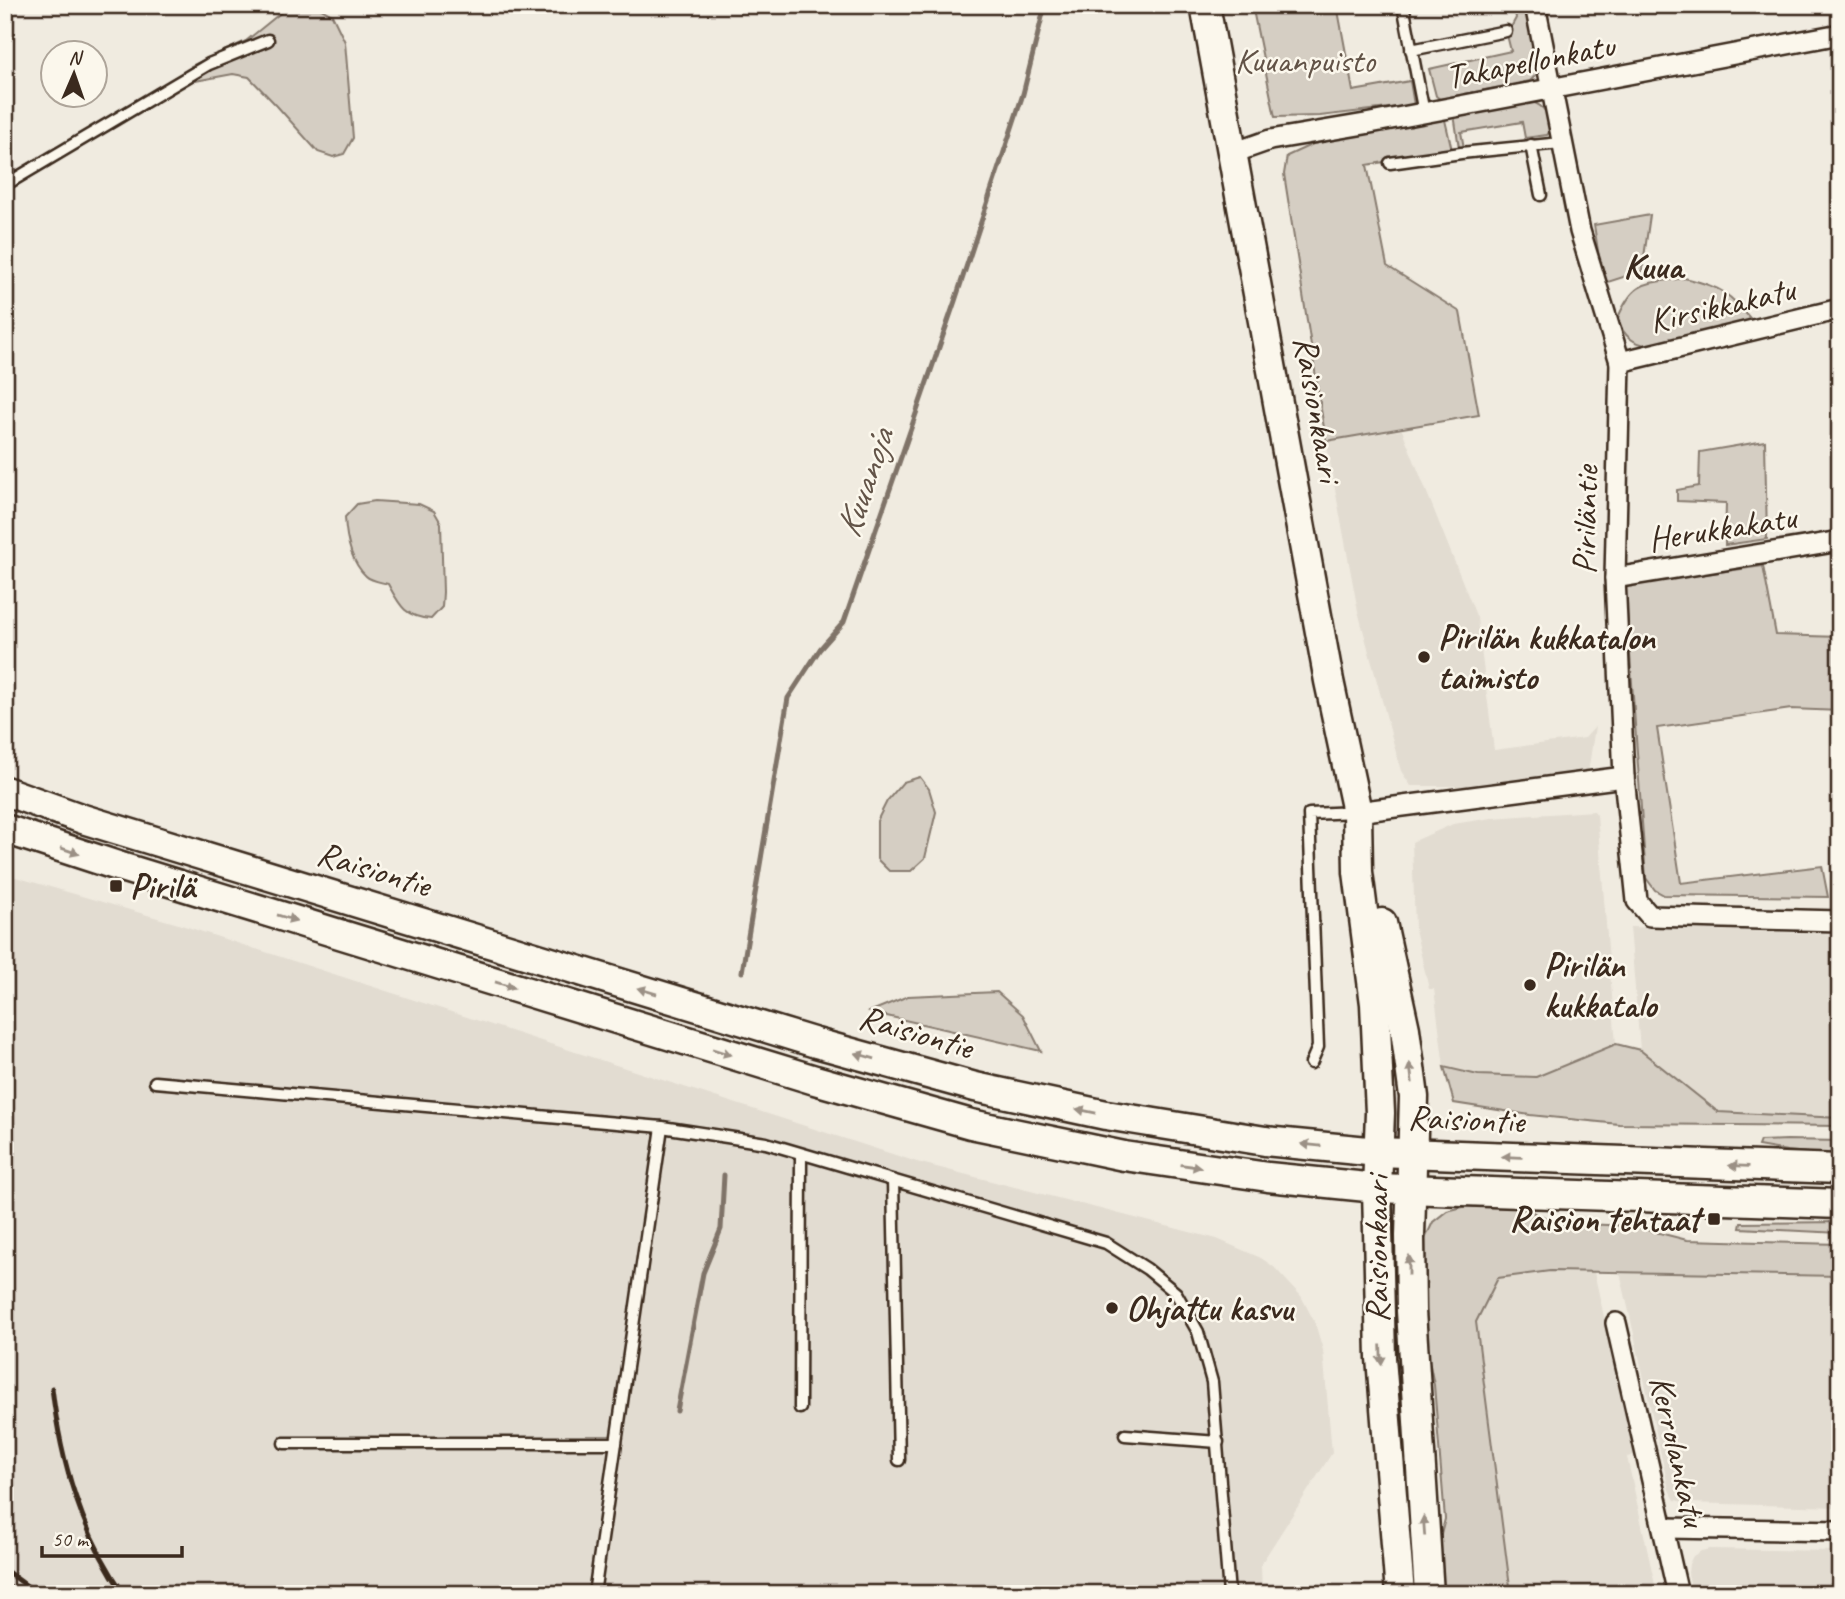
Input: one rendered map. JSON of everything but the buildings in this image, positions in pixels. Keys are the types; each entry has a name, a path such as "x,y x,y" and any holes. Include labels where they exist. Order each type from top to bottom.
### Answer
{"main road":[{"name":"Raisionkaari","path":"1205,5 1329,681 1357,819 1373,872 1405,1029 1414,1097 1410,1311 1429,1594"},
{"name":"Raisiontie","path":"5,791 83,819 816,1043 975,1087 1132,1119 1265,1141 1378,1153 1840,1169"},
{"name":"Raisionkaari","path":"1357,819 1358,872 1374,1004 1380,1106 1377,1188 1381,1358 1400,1594"},
{"name":"Raisiontie","path":"5,829 802,1076 971,1124 1124,1156 1268,1177 1377,1188 1840,1204"}],"street":[{"name":"Piriläntie","path":"1535,5 1580,231 1620,362 1615,578 1624,778 1637,901 1650,916 1840,921"},
{"name":"Takapellonkatu","path":"1233,153 1270,140 1840,34"},
{"name":"Kirsikkakatu","path":"1620,362 1840,309"},
{"name":"Herukkakatu","path":"1615,578 1840,541"},
{"path":"1357,819 1624,778"},
{"name":"Kerrolankatu","path":"1616,1323 1678,1594"},
{"path":"1665,1528 1840,1531"}],"lane":[{"path":"1403,5 1424,113"},
{"path":"1412,50 1506,31"},
{"path":"5,185 209,64 268,40"},
{"path":"1390,163 1561,143"},
{"path":"1531,145 1541,195"},
{"path":"1311,1063 1318,1047 1309,814 1357,819"},
{"path":"155,1082 662,1127 766,1143 1106,1243 1147,1269 1176,1293 1198,1332 1212,1382 1229,1594"},
{"path":"594,1594 662,1127"},
{"path":"800,1154 800,1408"},
{"path":"893,1181 899,1460"},
{"path":"1125,1435 1218,1442"},
{"path":"284,1443 616,1443"}],"shaded area":[{"path":"1402,430 1477,618 1494,750 1585,738 1595,727 1587,779 1476,786 1411,786 1401,771 1358,611 1326,441"},
{"path":"1594,811 1597,815 1616,1044 1536,1077 1478,1075 1444,1067 1434,989 1429,989 1415,929 1412,842 1453,824 1492,818"},
{"path":"5,874 175,923 917,1162 1217,1239 1261,1258 1274,1267 1301,1296 1315,1323 1323,1350 1332,1453 1261,1564 1262,1594 5,1594"},
{"path":"1630,927 1840,934 1840,1118 1718,1112 1640,1050"},
{"path":"1550,1271 1594,1272 1635,1455 1627,1457 1657,1594 1511,1594 1476,1322 1498,1278"},
{"path":"1620,1272 1840,1277 1840,1507 1687,1503 1675,1500 1669,1490"},
{"path":"1710,1549 1840,1551 1840,1594 1692,1594 1689,1564 1693,1556"}],"green space":[{"path":"314,5 332,15 345,42 353,138 344,154 333,157 318,152 249,77 233,74 195,81 191,66 246,41 283,11"},
{"name":"Kuuanpuisto","path":"1252,5 1337,5 1353,91 1410,81 1414,105 1320,116 1275,117"},
{"path":"1514,5 1528,5 1540,71 1530,81 1440,99 1436,96 1429,69 1511,51 1507,35 1516,18"},
{"path":"1525,100 1540,106 1546,112 1552,128 1547,135 1525,138 1522,122 1461,132 1464,148 1459,148 1454,114"},
{"path":"1441,118 1445,120 1452,150 1367,165 1387,266 1460,312 1479,415 1326,441 1284,174 1287,156 1313,144"},
{"path":"1650,215 1642,271 1608,282 1602,277 1594,225"},
{"path":"1684,278 1725,293 1755,324 1650,346 1638,343 1626,335 1617,320 1635,290 1650,283"},
{"path":"1765,441 1767,539 1725,545 1726,503 1677,501 1677,490 1699,486 1700,452"},
{"path":"375,501 419,504 434,511 441,523 442,607 431,619 415,616 404,609 388,584 368,578 353,556 345,517 357,504"},
{"path":"1763,566 1776,635 1840,637 1840,711 1791,709 1657,728 1681,883 1822,866 1828,897 1664,895 1655,890 1646,878 1625,585"},
{"path":"920,777 929,789 936,812 925,858 911,871 889,871 877,859 877,821 887,801 903,782"},
{"path":"997,992 1023,1015 1041,1051 869,1012 908,996"},
{"path":"1616,1044 1640,1050 1718,1112 1840,1118 1840,1126 1619,1124 1530,1115 1454,1103 1444,1067 1478,1075 1536,1077"},
{"path":"1760,1141 1840,1141 1840,1156 1758,1146"},
{"path":"1467,1206 1523,1208 1558,1223 1632,1226 1687,1240 1840,1244 1840,1276 1550,1271 1498,1278 1476,1322 1511,1594 1442,1594 1438,1546 1445,1519 1434,1385 1428,1356 1422,1286 1424,1241 1433,1222 1447,1211"},
{"path":"1840,1222 1840,1233 1740,1228 1741,1223"}],"waterway":[{"name":"Kuuanoja","path":"742,972 788,698 820,649 844,622 1023,94 1045,5"},
{"path":"677,1411 703,1273 721,1229 724,1175"}],"railway":[{"path":"52,1388 61,1443 75,1496 96,1546 124,1594"},
{"path":"5,1570 38,1594"},
{"path":"5,1584 19,1594"}],"place":[{"name":"Pirilän kukkatalon taimisto","path":"1424,657"},
{"name":"Pirilä","path":"116,886"},
{"name":"Pirilän kukkatalo","path":"1530,985"},
{"name":"Raision tehtaat","path":"1714,1219"},
{"name":"Ohjattu kasvu","path":"1112,1308"}],"district":[{"name":"Kuua","path":"1653,265"}]}
